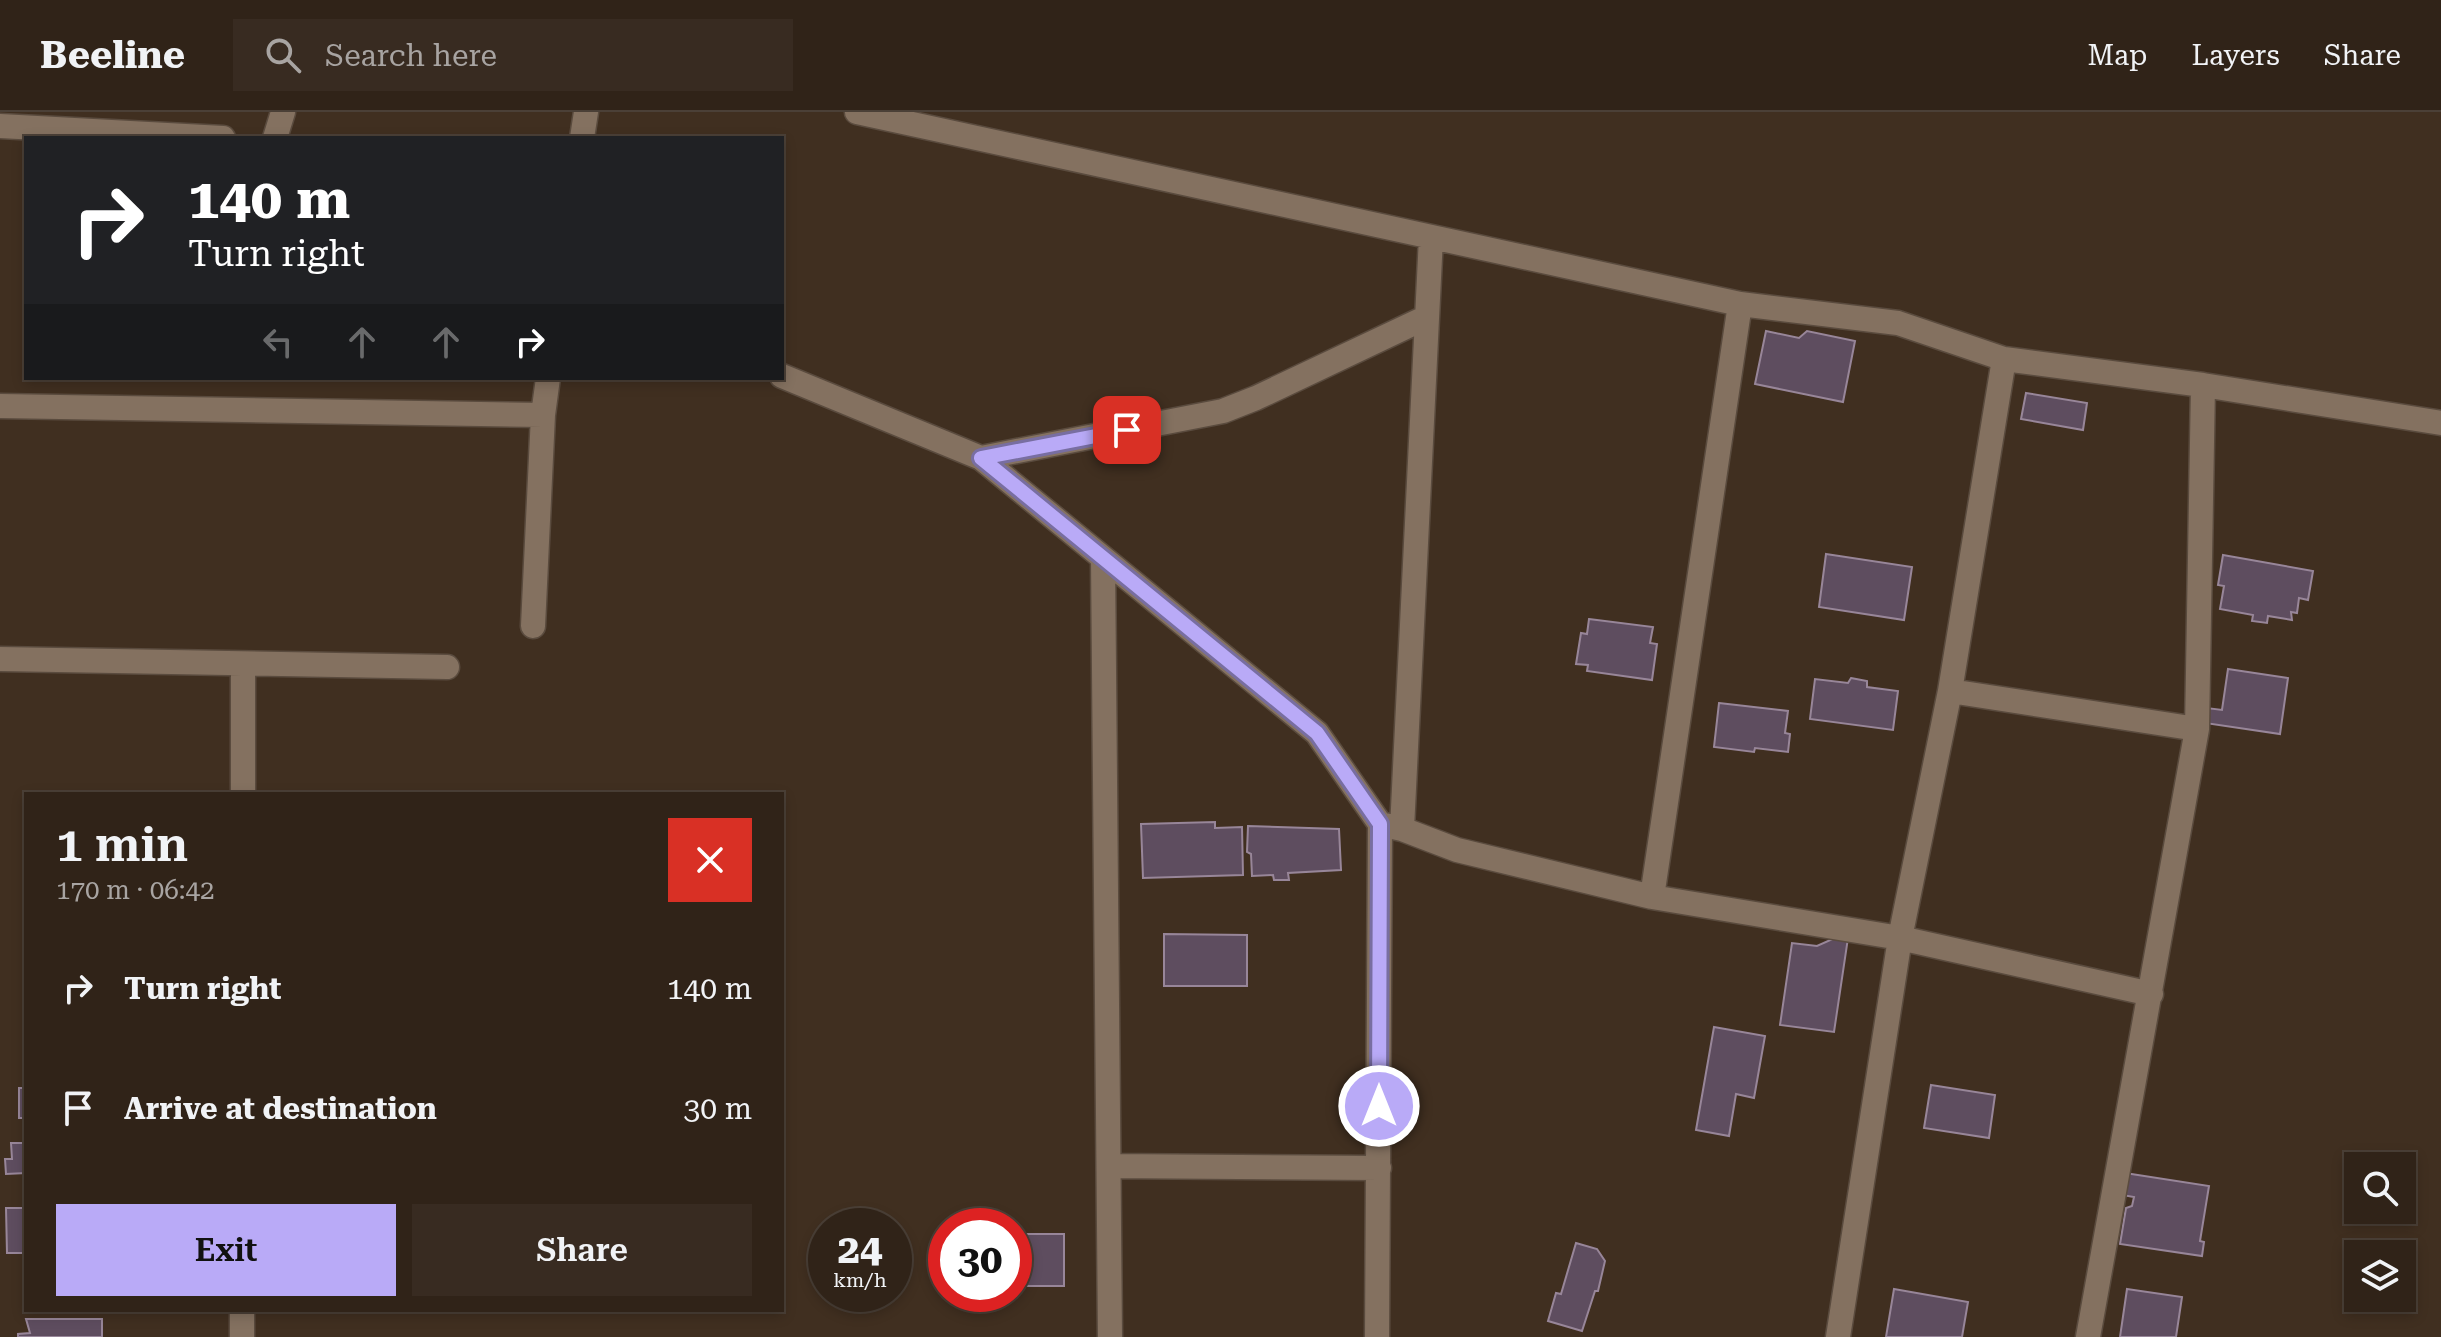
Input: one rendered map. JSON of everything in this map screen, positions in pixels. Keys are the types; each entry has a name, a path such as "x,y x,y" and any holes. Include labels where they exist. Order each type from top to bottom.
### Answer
{"street":[{"path":"276,136 283,112"},
{"path":"582,136 586,112"},
{"path":"857,112 1740,304 1898,323 2004,359 2203,385 2441,423"},
{"path":"0,126 186,136"},
{"path":"1377,1337 1379,1168 1391,826 1431,237"},
{"path":"1652,897 1740,304"},
{"path":"981,458 1223,411 1427,317"},
{"path":"1838,1337 1900,938 1950,691 2004,359"},
{"path":"784,377 981,458 1317,733 1391,826 1457,850 1652,897 1900,938 2151,994"},
{"path":"533,626 543,415 548,380"},
{"path":"2088,1337 2197,729 2203,385"},
{"path":"0,406 543,415"},
{"path":"1103,558 1110,1337"},
{"path":"0,659 447,667"},
{"path":"243,664 243,792"},
{"path":"1950,691 2197,729"},
{"path":"1109,1166 1379,1168"},
{"path":"242,1312 242,1337"}],"building":[{"path":"1766,331 1799,338 1807,331 1855,341 1843,402 1755,384"},
{"path":"2026,393 2087,403 2083,430 2021,419"},
{"path":"1826,554 1912,567 1904,620 1819,607"},
{"path":"2223,555 2313,571 2308,600 2299,598 2297,613 2291,612 2292,620 2268,616 2267,623 2252,621 2253,615 2220,609 2224,586 2218,585"},
{"path":"1589,619 1653,627 1650,643 1657,644 1652,680 1587,671 1588,665 1576,664 1581,633 1587,634"},
{"path":"2228,669 2288,678 2280,734 2205,723 2207,708 2222,710"},
{"path":"1851,678 1867,681 1867,687 1898,691 1893,730 1810,719 1815,679 1848,683"},
{"path":"1719,703 1788,711 1785,733 1790,734 1788,752 1714,747"},
{"path":"1215,822 1215,828 1242,827 1243,875 1143,878 1141,824"},
{"path":"1248,826 1339,829 1341,870 1288,873 1289,880 1274,880 1273,875 1252,876 1251,854 1247,852"},
{"path":"1164,934 1247,935 1247,986 1164,986"},
{"path":"1837,937 1848,938 1834,1032 1780,1025 1792,943 1817,946"},
{"path":"1714,1027 1765,1036 1754,1098 1736,1094 1729,1136 1696,1130"},
{"path":"1931,1085 1995,1095 1989,1138 1924,1128"},
{"path":"19,1088 24,1088 24,1118 19,1118"},
{"path":"11,1143 24,1143 24,1173 6,1174 5,1159 12,1159"},
{"path":"2125,1173 2209,1186 2200,1241 2204,1242 2202,1256 2120,1244 2126,1208 2132,1206 2134,1197 2122,1195"},
{"path":"6,1208 24,1208 24,1253 7,1253"},
{"path":"1032,1234 1064,1234 1064,1286 1032,1286"},
{"path":"1576,1243 1597,1249 1605,1261 1598,1291 1595,1291 1582,1331 1548,1321 1556,1293 1561,1294"},
{"path":"1894,1289 1968,1302 1962,1337 1886,1337"},
{"path":"2127,1289 2182,1297 2176,1337 2120,1337"},
{"path":"26,1319 102,1319 102,1337 18,1337 18,1334 30,1333"}],"route":[{"path":"1127,430 981,458 1317,733 1380,824 1379,1106"}]}
